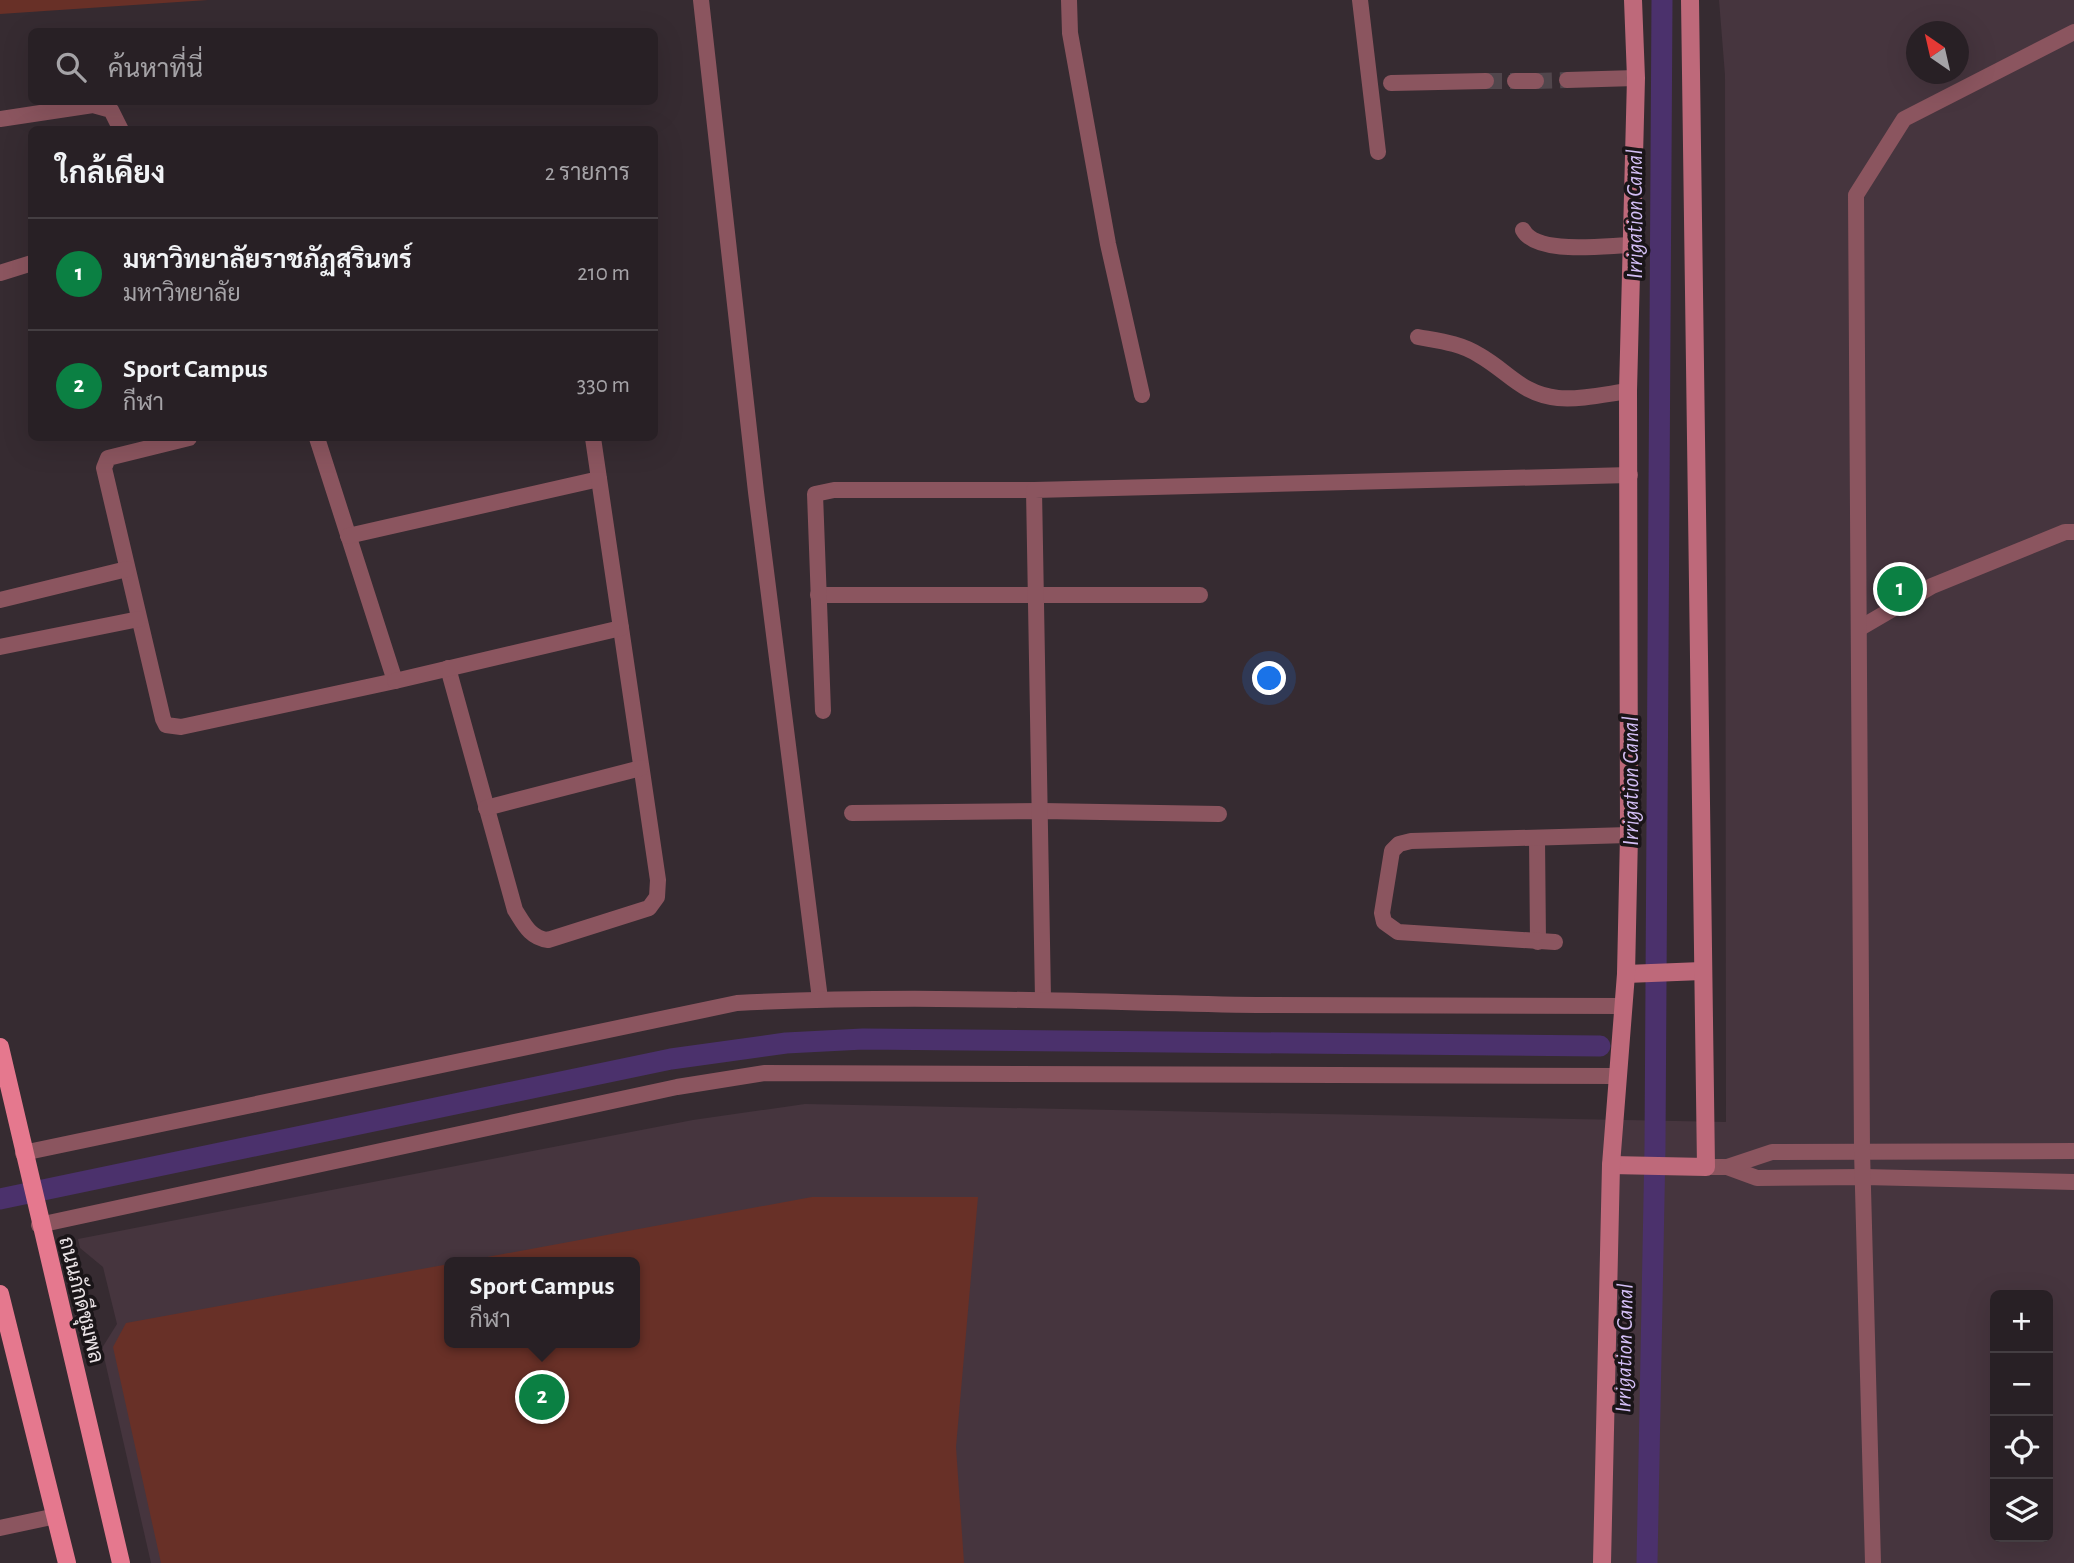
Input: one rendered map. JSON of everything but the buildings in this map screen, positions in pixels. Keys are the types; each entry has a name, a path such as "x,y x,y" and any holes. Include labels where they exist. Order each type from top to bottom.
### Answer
{"main road":[{"name":"ถนนภักดีชุมพล","path":"0,1047 38,1219 121,1563"},
{"path":"0,1294 67,1563"}],"street":[{"path":"701,0 756,492 820,999"},
{"path":"1069,0 1070,33 1105,231 1142,395"},
{"path":"1360,0 1378,152"},
{"path":"1602,1563 1619,1165 1618,1076 1624,1006 1632,974 1628,391 1634,245 1636,78 1633,0"},
{"path":"1690,0 1692,972 1706,1167"},
{"path":"1873,1563 1862,1152 1856,195 1904,120 2074,32"},
{"path":"1567,80 1636,78"},
{"path":"1391,83 1486,81"},
{"path":"1515,81 1536,81"},
{"path":"0,119 87,105"},
{"path":"96,105 111,110 119,126"},
{"path":"1524,230 1532,240 1553,246 1634,245"},
{"path":"0,272 28,264"},
{"path":"1418,337 1455,343 1473,351 1512,382 1537,393 1559,398 1628,391"},
{"path":"177,441 108,458 104,468 166,725 181,727 621,628"},
{"path":"318,441 395,681"},
{"path":"448,668 515,910 527,930 538,939 548,940 649,908 657,897 658,880 593,441"},
{"path":"823,711 814,496 817,492 1034,490 1630,475"},
{"path":"348,536 599,479"},
{"path":"1034,490 1042,811 1043,999"},
{"path":"1860,628 1931,586 2065,532 2074,532"},
{"path":"0,600 127,569"},
{"path":"818,596 1037,593 1200,595"},
{"path":"0,647 139,619"},
{"path":"486,808 641,768"},
{"path":"852,813 1042,811 1219,814"},
{"path":"1555,942 1398,932 1384,922 1382,913 1389,857 1399,844 1411,841 1629,835"},
{"path":"1536,838 1538,942"},
{"path":"1632,974 1692,972"},
{"path":"24,1158 693,1010 737,1003 820,999 1043,999 1271,1005 1624,1006"},
{"path":"38,1219 677,1087 765,1073 1618,1076"},
{"path":"1619,1165 1727,1167 1772,1152 2074,1151"},
{"path":"1727,1167 1757,1178 1864,1177 2074,1182"},
{"path":"0,1528 56,1516"}],"shaded area":[{"path":"0,0 208,0 0,14"},
{"path":"1719,0 2074,0 2074,1563 151,1563 102,1348 117,1324 103,1267 80,1248 78,1239 693,1120 805,1104 1726,1122 1725,75"},
{"path":"812,1197 978,1197 956,1447 964,1563 161,1563 113,1347 126,1323 444,1265 444,1348 640,1348 640,1257 487,1257"}],"waterway":[{"name":"Irrigation Canal","path":"1647,1563 1655,1147 1662,0"},
{"path":"0,1199 671,1059 786,1043 863,1039 1600,1046"}],"tunnel":[{"path":"1536,81 1567,80"},
{"path":"1486,81 1515,81"}],"place":[{"name":"มหาวิทยาลัยราชภัฏสุรินทร์","path":"1900,589"},
{"name":"Sport Campus","path":"542,1397"}]}
